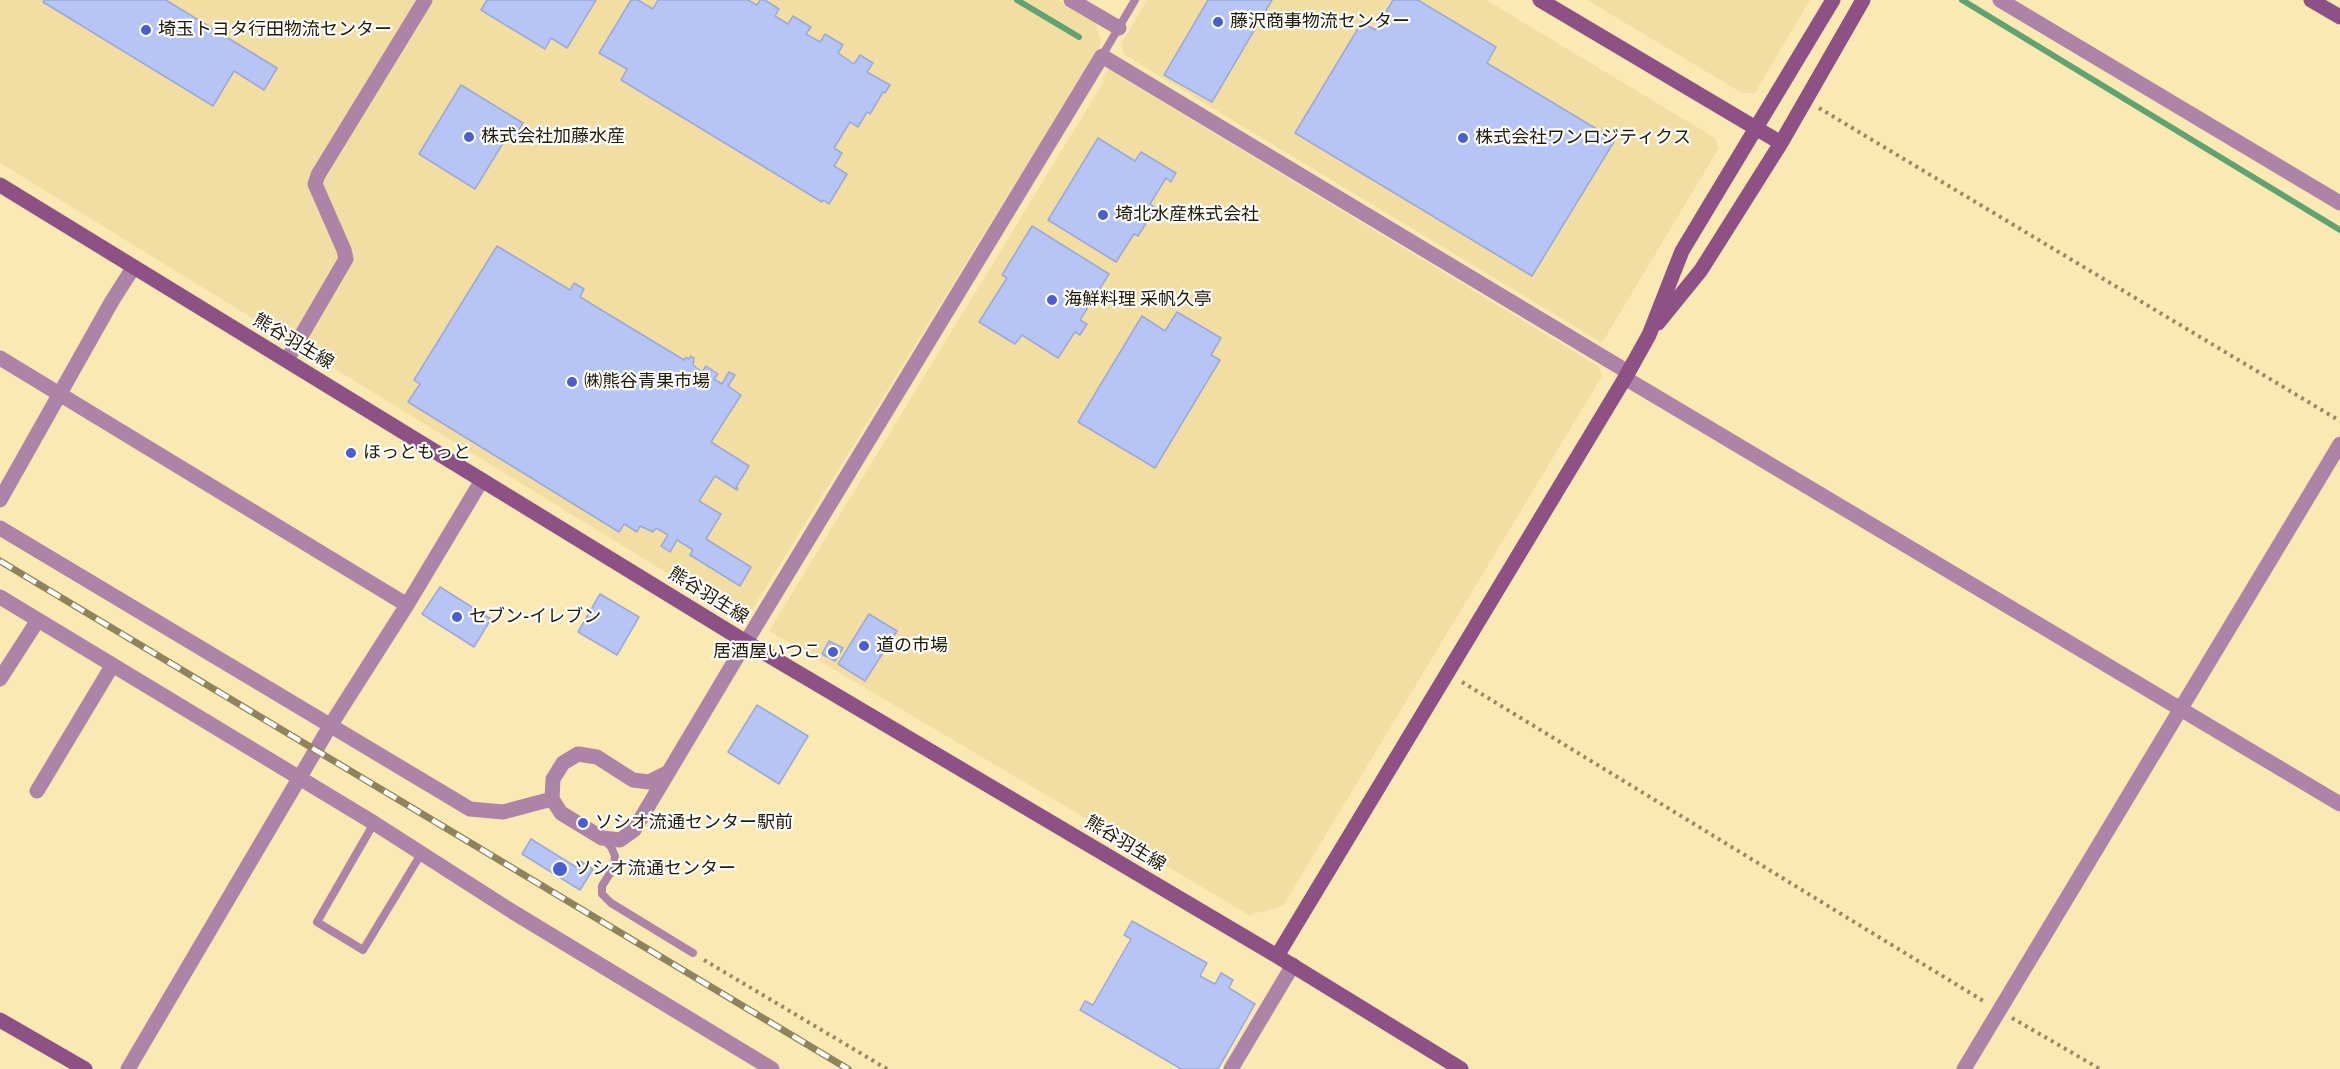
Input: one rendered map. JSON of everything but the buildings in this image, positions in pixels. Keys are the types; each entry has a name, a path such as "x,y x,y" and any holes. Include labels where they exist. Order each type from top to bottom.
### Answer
{"street":[{"path":"287,360 346,259 315,184 318,175 425,0"},
{"path":"1071,0 1119,28"},
{"path":"1539,0 1781,143"},
{"path":"1277,956 1627,375 1649,335 1682,251 1833,0"},
{"path":"1649,335 1701,270 1781,143 1863,0"},
{"path":"2000,0 2340,203"},
{"path":"2311,0 2340,17"},
{"path":"667,773 649,782 633,780 597,757 578,754 563,763 553,779 552,799 561,813 602,838 620,840 634,830 1102,56 2340,804"},
{"name":"熊谷羽生線","path":"0,185 746,642 1293,965 1461,1069"},
{"path":"0,500 111,301 133,268"},
{"path":"0,358 407,605"},
{"path":"1964,1069 2340,444"},
{"path":"128,1069 330,726 407,605 482,480"},
{"path":"0,528 470,808 503,812 552,799"},
{"path":"0,597 374,824 523,919 772,1069"},
{"path":"0,679 38,620"},
{"path":"37,791 112,666"},
{"path":"1231,1069 1293,965"},
{"path":"0,1020 85,1069"}],"lane":[{"path":"1102,56 1135,0"},
{"path":"374,824 317,922 363,950 421,854"},
{"path":"602,838 611,847 615,856 614,867 603,886 602,894 611,903 693,953"}],"path":[{"path":"1806,100 2340,421"},
{"path":"1447,674 1998,1010 2100,1069"},
{"path":"693,953 887,1069"}],"shaded area":[{"path":"0,0 1058,0 1096,23 1101,44 745,621 0,163"},
{"path":"1147,0 1486,0 1715,138 1719,148 1602,343 1123,54 1122,43"},
{"path":"1587,0 1810,0 1755,93 1742,93"},
{"path":"1108,69 1598,366 1602,376 1283,906 1249,915 769,631 1104,81 1102,78"}],"waterway":[{"path":"1017,0 1079,37"},
{"path":"1962,0 2340,230"}],"railway":[{"path":"0,561 848,1069"}],"place":[{"name":"藤沢商事物流センター","path":"1218,22"},
{"name":"埼玉トヨタ行田物流センター","path":"146,30"},
{"name":"株式会社加藤水産","path":"469,137"},
{"name":"株式会社ワンロジティクス","path":"1463,138"},
{"name":"埼北水産株式会社","path":"1103,215"},
{"name":"海鮮料理 采帆久亭","path":"1052,300"},
{"name":"㈱熊谷青果市場","path":"572,382"},
{"name":"ほっともっと","path":"351,453"},
{"name":"セブン-イレブン","path":"457,617"},
{"name":"道の市場","path":"864,646"},
{"name":"居酒屋いつこ","path":"833,652"},
{"name":"ソシオ流通センター駅前","path":"583,823"},
{"name":"ソシオ流通センター","path":"560,869"}]}
